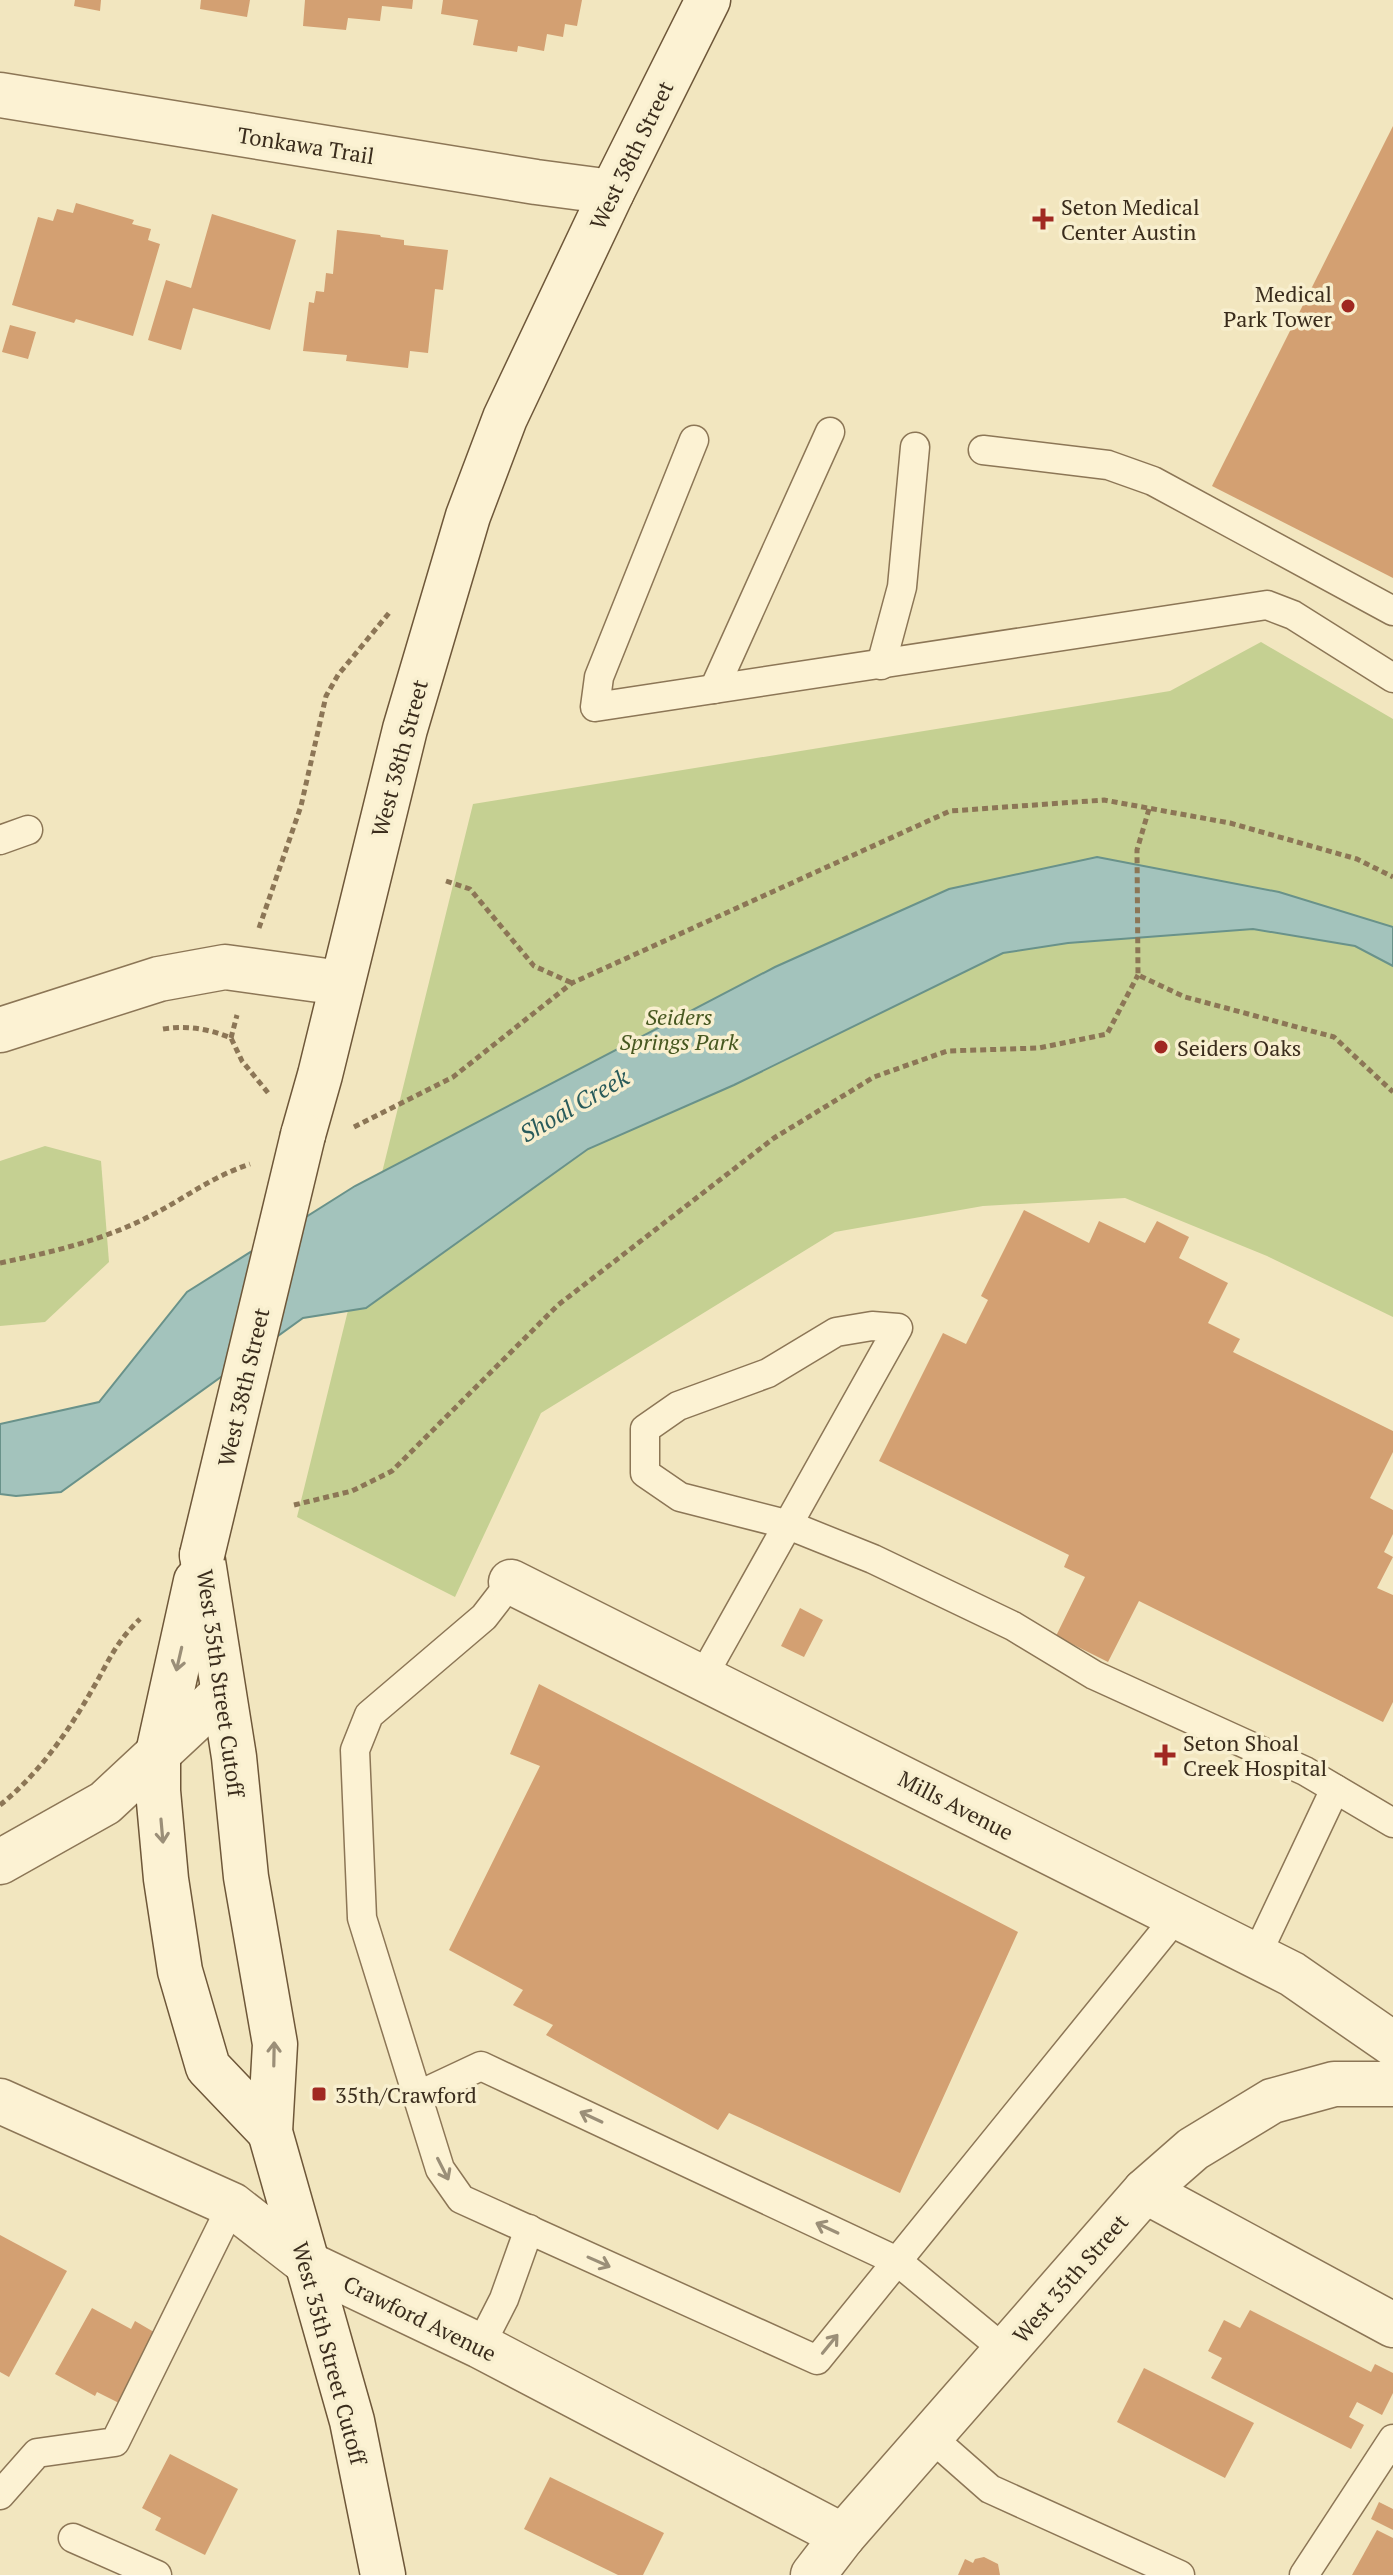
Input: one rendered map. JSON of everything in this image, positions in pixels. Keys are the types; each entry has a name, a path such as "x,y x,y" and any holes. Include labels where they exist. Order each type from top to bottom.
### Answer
{"street":[{"name":"West 38th Street","path":"202,1555 405,729 468,516 505,418 612,192 708,0"},
{"name":"Tonkawa Trail","path":"0,95 612,192"},
{"path":"0,1030 159,979 225,967 341,983"},
{"name":"West 35th Street Cutoff","path":"202,1555 234,1757 246,1877 275,2044 270,2132 352,2421 383,2575"},
{"name":"West 35th Street Cutoff","path":"202,1555 158,1753 158,1791 166,1879 180,1971 208,2067 270,2132"},
{"name":"Mills Avenue","path":"511,1582 1292,1974 1393,2044"},
{"path":"0,1862 105,1803 222,1694"},
{"name":"West 35th Street","path":"813,2575 843,2536 932,2438 1145,2191 1193,2149 1272,2101 1334,2084 1393,2084"},
{"name":"Crawford Avenue","path":"0,2101 232,2205 308,2264 480,2346 843,2536"},
{"path":"1145,2191 1393,2325"}],"lane":[{"path":"714,689 830,432"},
{"path":"694,440 599,677 595,707 1267,605 1293,615 1393,678"},
{"path":"881,665 902,587 915,447"},
{"path":"983,450 1108,465 1153,481 1393,611"},
{"path":"0,840 28,830"},
{"path":"702,1678 786,1524 898,1328 872,1326 836,1332 768,1373 678,1406 645,1429 645,1473 680,1497 786,1524 873,1559 1013,1626 1094,1675 1305,1771 1393,1823"},
{"path":"511,1582 484,1617 369,1715 355,1750 362,1918 440,2169 461,2199 817,2360 1177,1916"},
{"path":"1256,1956 1335,1789"},
{"path":"417,2096 481,2066 897,2261 1006,2351"},
{"path":"0,2495 37,2453 115,2442 232,2205"},
{"path":"480,2346 504,2299 529,2229"},
{"path":"932,2438 990,2489 1180,2575"},
{"path":"1304,2575 1393,2439"},
{"path":"73,2538 157,2575"}],"path":[{"path":"259,925 301,806 326,696 338,675 398,602"},
{"path":"352,1128 453,1077 572,983 950,811 1104,800 1230,823 1357,859 1393,877"},
{"path":"294,1505 352,1491 392,1471 558,1305 774,1138 874,1077 947,1051 1039,1048 1107,1034 1138,975 1137,850 1149,809"},
{"path":"446,881 470,889 534,966 572,983"},
{"path":"1138,975 1185,997 1334,1037 1393,1092"},
{"path":"238,1008 231,1038 242,1061 303,1135"},
{"path":"152,1031 174,1027 208,1029 231,1038"},
{"path":"0,1263 70,1248 97,1238 151,1216 221,1174 265,1158"},
{"path":"0,1805 44,1761 93,1689 120,1639 140,1618"}],"green space":[{"name":"Seiders Springs Park","path":"1261,642 1393,719 1393,1317 1267,1256 1125,1198 983,1206 835,1232 541,1413 455,1597 297,1517 473,804 1170,691"},
{"path":"45,1146 101,1161 109,1262 45,1322 0,1326 0,1161"}],"water":[{"name":"Shoal Creek","path":"1097,857 1279,892 1393,927 1393,966 1355,946 1253,929 1068,943 1003,953 734,1085 588,1149 366,1308 303,1318 61,1492 16,1496 0,1494 0,1424 99,1402 187,1292 355,1186 775,967 949,889"}],"building":[{"path":"75,0 101,0 100,11 74,6"},
{"path":"201,0 250,0 247,17 200,9"},
{"path":"305,0 413,0 412,9 382,6 380,21 348,18 346,30 303,26"},
{"path":"443,0 582,0 577,26 565,24 563,37 547,34 544,51 518,46 517,52 473,45 478,20 441,14"},
{"name":"Medical Park Tower","path":"1393,126 1393,578 1212,486"},
{"path":"76,203 134,220 132,224 151,229 148,240 160,244 133,336 12,305 38,217 53,221 57,209 73,213"},
{"path":"212,214 296,240 270,330 193,308 181,350 148,340 166,280 191,288"},
{"path":"337,230 404,240 404,245 448,250 443,290 435,289 428,353 410,351 408,368 346,361 347,355 303,351 309,302 314,303 316,291 324,292 326,273 333,274"},
{"path":"10,325 36,332 28,359 2,352"},
{"path":"1024,1210 1089,1243 1099,1221 1145,1243 1157,1221 1189,1237 1179,1258 1228,1283 1208,1323 1240,1339 1233,1352 1393,1431 1393,1452 1370,1498 1393,1510 1393,1534 1384,1552 1393,1557 1377,1588 1393,1595 1393,1702 1383,1722 1139,1601 1108,1662 1056,1636 1085,1577 1064,1567 1069,1555 879,1461 943,1333 966,1344 988,1300 981,1296"},
{"path":"800,1608 823,1620 804,1657 781,1646"},
{"path":"539,1684 1018,1932 900,2193 729,2113 718,2130 546,2035 553,2025 513,2005 523,1990 449,1950 540,1766 510,1754"},
{"path":"0,2235 67,2271 9,2377 0,2372"},
{"path":"92,2308 131,2329 135,2321 159,2335 121,2404 97,2392 95,2396 55,2374"},
{"path":"1250,2310 1371,2372 1375,2364 1393,2373 1393,2393 1382,2415 1357,2402 1349,2417 1364,2425 1351,2449 1211,2378 1222,2358 1208,2351 1224,2320 1240,2328"},
{"path":"1144,2368 1254,2423 1225,2478 1117,2422"},
{"path":"170,2454 238,2489 205,2555 155,2530 161,2518 142,2508"},
{"path":"550,2477 664,2533 643,2575 618,2575 524,2529"},
{"path":"1379,2502 1393,2509 1393,2530 1371,2519"},
{"path":"1377,2530 1393,2538 1393,2575 1352,2575"},
{"path":"984,2557 998,2564 1000,2575 958,2575 965,2559 973,2563 975,2559"}],"place":[{"name":"Seton Medical Center Austin","path":"1043,219"},
{"name":"Medical Park Tower","path":"1348,306"},
{"name":"Seiders Oaks","path":"1161,1047"},
{"name":"Seton Shoal Creek Hospital","path":"1165,1755"},
{"name":"35th/Crawford","path":"319,2094"}]}
